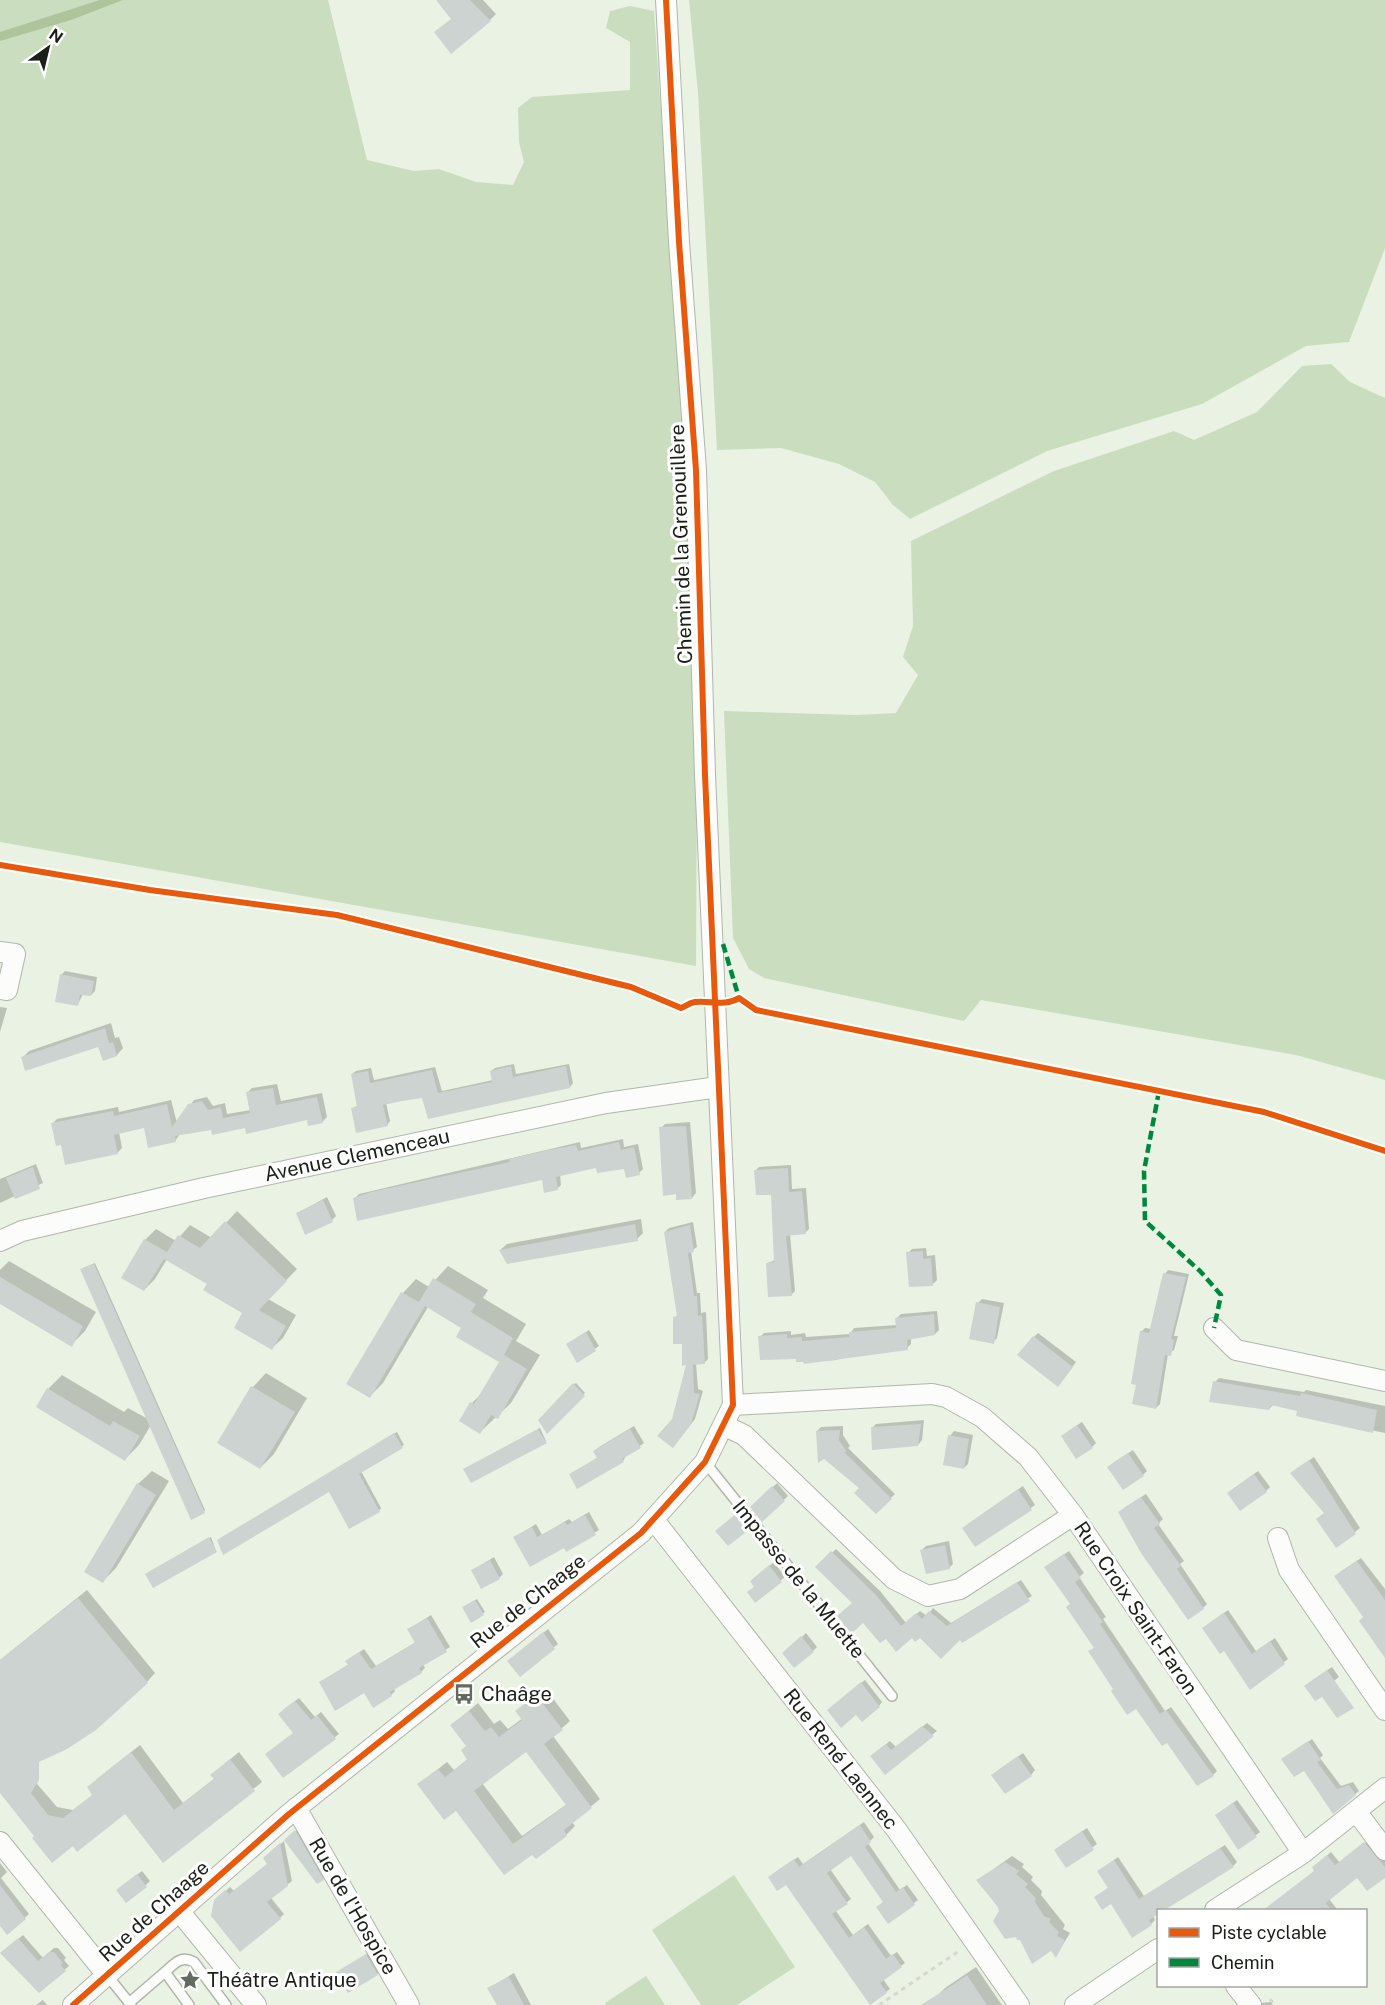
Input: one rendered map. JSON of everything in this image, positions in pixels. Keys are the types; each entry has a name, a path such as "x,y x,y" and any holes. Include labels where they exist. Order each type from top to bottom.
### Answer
{"street":[{"name":"Chemin de la Grenouillère","path":"666,0 679,242 696,470 705,775 718,1087"},
{"path":"0,952 15,954 7,990 0,989"},
{"name":"Avenue Clemenceau","path":"0,1241 22,1232 269,1174 606,1103 718,1087"},
{"name":"Rue de Chaage","path":"73,2005 296,1808 414,1716 654,1520 705,1462 733,1405 725,1195 718,1087"},
{"path":"1214,1328 1236,1350 1385,1382"},
{"path":"733,1405 933,1394 946,1397 982,1418 1028,1457 1073,1515"},
{"name":"Rue Croix Saint-Faron","path":"725,1425 744,1435 894,1579 928,1596 960,1589 1073,1515 1303,1853"},
{"name":"Rue René Laennec","path":"654,1520 864,1787 1019,2005"},
{"path":"1278,1539 1289,1570 1385,1710"},
{"path":"1218,1909 1303,1853 1385,1788"},
{"name":"Rue de l'Hospice","path":"296,1808 410,2005"},
{"path":"1356,1811 1385,1850"},
{"path":"0,1842 107,1975"},
{"path":"178,1911 256,2005"},
{"path":"1075,2005 1157,1950"},
{"path":"1237,1987 1251,2005"}],"lane":[{"name":"Impasse de la Muette","path":"705,1462 892,1696"},
{"path":"107,1975 130,2004 180,1959 187,1958 194,1962 226,2005"},
{"path":"165,1972 189,2005"}],"path":[{"path":"879,2005 974,1941"}],"shaded area":[{"path":"0,0 328,0 367,160 414,171 439,169 476,182 513,185 524,162 519,142 518,108 532,97 630,90 630,42 606,28 610,11 630,6 654,11 684,445 697,768 696,966 0,842"},
{"path":"100,0 123,0 71,20 0,41 0,32"},
{"path":"689,0 1385,0 1385,248 1349,342 1306,346 1202,404 1047,451 910,519 893,505 875,482 839,464 781,448 717,450 698,93"},
{"path":"1331,364 1350,382 1385,398 1385,1080 1296,1055 981,1000 964,1021 764,978 749,969 733,938 724,711 856,715 896,713 918,675 903,657 913,626 911,541 1054,471 1174,431 1194,440 1257,412 1302,366"},
{"path":"734,1875 795,1967 737,2005 701,2005 652,1930"},
{"path":"646,1976 665,2005 606,2005 605,2003"}],"building":[{"path":"436,0 470,0 491,21 451,54 434,32 451,19"},
{"path":"60,974 94,981 91,996 80,995 78,1006 55,1002"},
{"path":"105,1028 109,1043 113,1042 117,1056 103,1061 98,1047 25,1071 21,1057"},
{"path":"511,1066 513,1077 566,1066 570,1088 428,1119 422,1098 402,1101 383,1105 388,1126 356,1133 351,1108 357,1107 351,1074 368,1071 370,1083 432,1070 438,1093 492,1082 490,1071"},
{"path":"273,1088 276,1105 317,1097 323,1123 308,1126 307,1120 246,1134 245,1128 212,1135 211,1130 175,1136 176,1142 148,1148 144,1128 114,1135 118,1154 65,1165 61,1145 56,1146 51,1123 113,1111 114,1116 167,1104 172,1127 188,1104 202,1101 208,1110 221,1107 223,1118 250,1113 246,1092"},
{"path":"686,1126 692,1199 676,1200 676,1194 663,1196 659,1127"},
{"path":"619,1142 621,1150 634,1147 640,1175 626,1178 624,1169 597,1173 596,1168 556,1177 558,1190 544,1193 542,1180 357,1221 353,1198 371,1192 510,1162 509,1159 549,1150 576,1145 578,1151"},
{"path":"33,1167 40,1189 15,1199 6,1178"},
{"path":"788,1168 789,1192 802,1191 806,1234 786,1236 792,1296 768,1297 766,1263 774,1262 771,1195 756,1195 754,1170"},
{"path":"323,1200 333,1222 305,1235 296,1213"},
{"path":"225,1221 287,1281 259,1310 286,1326 272,1350 234,1328 242,1313 203,1290 207,1284 164,1259 144,1291 121,1278 144,1239 167,1252 178,1235 200,1248"},
{"path":"635,1224 638,1241 507,1264 499,1250"},
{"path":"690,1225 694,1252 688,1253 694,1296 697,1296 698,1316 702,1315 705,1364 693,1365 694,1393 700,1394 691,1424 673,1448 657,1436 672,1419 686,1365 682,1366 682,1344 673,1344 673,1317 677,1316 664,1232"},
{"path":"923,1251 923,1259 931,1258 933,1286 909,1287 906,1252"},
{"path":"94,1264 205,1513 191,1520 80,1269"},
{"path":"1163,1273 1186,1277 1171,1339 1174,1340 1171,1356 1165,1355 1156,1409 1132,1404 1136,1385 1131,1384 1140,1331 1149,1333"},
{"path":"0,1277 83,1326 72,1347 0,1304"},
{"path":"433,1278 476,1304 471,1312 513,1338 504,1355 527,1369 498,1419 491,1415 480,1434 459,1421 470,1402 474,1404 499,1362 456,1337 461,1328 425,1306 370,1398 346,1384 401,1292 419,1302"},
{"path":"976,1302 1000,1307 994,1344 969,1339"},
{"path":"934,1314 935,1335 907,1340 908,1350 804,1364 796,1362 796,1359 760,1360 758,1336 787,1334 787,1338 802,1337 802,1341 849,1337 849,1332 896,1328 895,1318"},
{"path":"586,1332 596,1351 577,1363 566,1344"},
{"path":"1033,1336 1073,1367 1058,1387 1017,1355"},
{"path":"1213,1381 1300,1396 1301,1393 1377,1410 1373,1433 1296,1416 1297,1411 1271,1405 1269,1410 1209,1402"},
{"path":"573,1383 585,1396 547,1434 538,1420"},
{"path":"251,1386 295,1412 260,1469 217,1443"},
{"path":"47,1388 110,1426 113,1421 140,1436 125,1461 36,1407"},
{"path":"921,1424 918,1446 872,1450 871,1427"},
{"path":"1077,1425 1093,1448 1076,1459 1061,1436"},
{"path":"538,1429 547,1443 471,1483 463,1469"},
{"path":"630,1429 641,1448 622,1459 624,1462 577,1489 569,1474 597,1458 593,1451"},
{"path":"840,1430 839,1440 847,1452 844,1452 892,1499 876,1514 854,1493 859,1488 824,1459 818,1463 816,1431"},
{"path":"394,1433 403,1448 359,1474 380,1512 349,1529 329,1492 223,1555 217,1540"},
{"path":"948,1435 969,1439 964,1469 943,1465"},
{"path":"1128,1453 1144,1476 1123,1490 1107,1467"},
{"path":"1309,1460 1356,1534 1336,1548 1316,1519 1324,1513 1290,1473"},
{"path":"1254,1474 1267,1492 1240,1511 1227,1493"},
{"path":"137,1483 156,1495 103,1583 84,1572"},
{"path":"772,1486 785,1501 762,1522 750,1507"},
{"path":"1018,1489 1032,1510 975,1547 962,1528"},
{"path":"1141,1497 1160,1524 1154,1528 1181,1566 1177,1569 1204,1609 1188,1620 1141,1553 1118,1512"},
{"path":"737,1513 750,1529 728,1546 715,1531"},
{"path":"585,1515 596,1535 566,1552 564,1548 530,1567 513,1537 532,1527 537,1537 565,1522 567,1525"},
{"path":"209,1537 217,1552 153,1588 145,1574"},
{"path":"945,1545 950,1569 926,1574 920,1550"},
{"path":"831,1551 876,1595 901,1626 916,1613 922,1619 929,1611 947,1626 1017,1582 1030,1601 962,1643 960,1640 941,1659 920,1638 915,1642 912,1638 896,1652 886,1639 880,1643 863,1623 851,1634 837,1616 852,1603 815,1567"},
{"path":"1064,1554 1081,1578 1075,1582 1103,1622 1100,1624 1160,1714 1166,1710 1214,1776 1197,1786 1167,1743 1162,1746 1136,1709 1127,1715 1088,1651 1094,1648 1066,1607 1070,1604 1044,1567"},
{"path":"490,1560 500,1579 481,1589 471,1570"},
{"path":"1357,1561 1385,1600 1385,1658 1359,1621 1363,1617 1334,1576"},
{"path":"769,1565 782,1582 755,1603 747,1592 754,1587 750,1581"},
{"path":"78,1598 148,1683 96,1730 67,1749 39,1762 39,1780 31,1793 48,1815 63,1818 92,1795 87,1787 131,1752 174,1810 214,1779 210,1775 230,1759 255,1791 163,1863 125,1814 77,1852 73,1846 52,1863 0,1793 0,1660"},
{"path":"475,1600 484,1615 471,1623 462,1607"},
{"path":"1224,1613 1252,1654 1270,1641 1285,1664 1250,1690 1224,1651 1220,1654 1202,1628"},
{"path":"427,1618 447,1652 419,1668 422,1673 390,1692 392,1696 373,1708 364,1693 335,1711 319,1682 348,1665 345,1661 359,1652 371,1669 415,1643 407,1629"},
{"path":"543,1632 555,1649 520,1677 507,1661"},
{"path":"801,1636 814,1652 794,1668 782,1653"},
{"path":"1327,1670 1354,1708 1337,1718 1322,1697 1315,1701 1304,1686"},
{"path":"861,1682 880,1707 862,1722 856,1715 841,1728 827,1710"},
{"path":"536,1695 563,1730 544,1744 592,1808 564,1830 567,1836 536,1859 532,1855 504,1875 456,1811 444,1820 417,1784 438,1769 445,1777 467,1760 461,1750 466,1746 450,1725 469,1711 485,1731 491,1727 499,1737 522,1720 515,1711","holes":["526,1752 566,1805 513,1844 474,1791"]},
{"path":"295,1701 311,1720 317,1715 336,1739 283,1778 265,1754 293,1733 278,1714"},
{"path":"922,1726 934,1736 885,1775 870,1756 886,1744 891,1750"},
{"path":"1308,1741 1321,1760 1317,1762 1337,1789 1349,1785 1356,1795 1333,1814 1304,1771 1294,1777 1281,1759"},
{"path":"1018,1756 1032,1776 1005,1794 991,1775"},
{"path":"1233,1803 1257,1837 1238,1850 1215,1815"},
{"path":"860,1825 871,1842 865,1847 896,1892 903,1887 915,1905 888,1924 876,1907 883,1902 851,1856 827,1873 848,1904 832,1914 849,1938 864,1927 886,1959 893,1954 902,1967 880,1983 887,1993 870,2005 786,1885 777,1891 768,1877 794,1859 799,1867"},
{"path":"295,1830 324,1880 317,1884 284,1840"},
{"path":"1082,1831 1094,1850 1066,1868 1054,1850"},
{"path":"1364,1842 1385,1867 1385,1878 1367,1891 1357,1878 1326,1903 1330,1909 1265,1909 1314,1871 1312,1867 1327,1855 1335,1865"},
{"path":"280,1843 288,1886 267,1902 281,1919 240,1952 211,1916 214,1900 225,1890 229,1894 267,1864 263,1858"},
{"path":"1220,1848 1234,1867 1166,1909 1157,1909 1157,1915 1149,1920 1152,1925 1132,1938 1111,1904 1102,1910 1094,1897 1108,1888 1097,1871 1114,1860 1139,1899"},
{"path":"1005,1862 1019,1871 1016,1874 1028,1884 1025,1887 1036,1898 1035,1902 1044,1916 1051,1919 1049,1922 1059,1932 1057,1936 1065,1940 1056,1958 1051,1951 1032,1964 1020,1940 1016,1937 1005,1939 993,1921 999,1911 998,1907 976,1880"},
{"path":"137,1874 147,1887 126,1903 116,1890"},
{"path":"0,1885 26,1919 7,1935 0,1926"},
{"path":"18,1938 38,1961 49,1952 54,1952 63,1963 61,1965 66,1971 39,1993 0,1953"},
{"path":"366,1954 378,1975 348,1993 336,1972"},
{"path":"967,1975 987,2005 921,2005 954,1984"},
{"path":"509,1977 524,2005 497,2005 487,1988"}],"marked path":[{"path":"723,944 739,998"},
{"path":"1159,1091 1144,1171 1145,1221 1200,1271 1221,1295 1214,1328"}],"cycle path":[{"path":"73,2005 289,1814 641,1533 705,1462 733,1405 705,775 696,470 679,242 666,0"},
{"path":"0,865 150,890 337,915 631,987 681,1008 695,1002 723,1003 739,998 756,1010 1264,1112 1385,1151"}],"place":[{"name":"Chaâge","path":"464,1694"},
{"name":"Théâtre Antique","path":"190,1980"}]}
